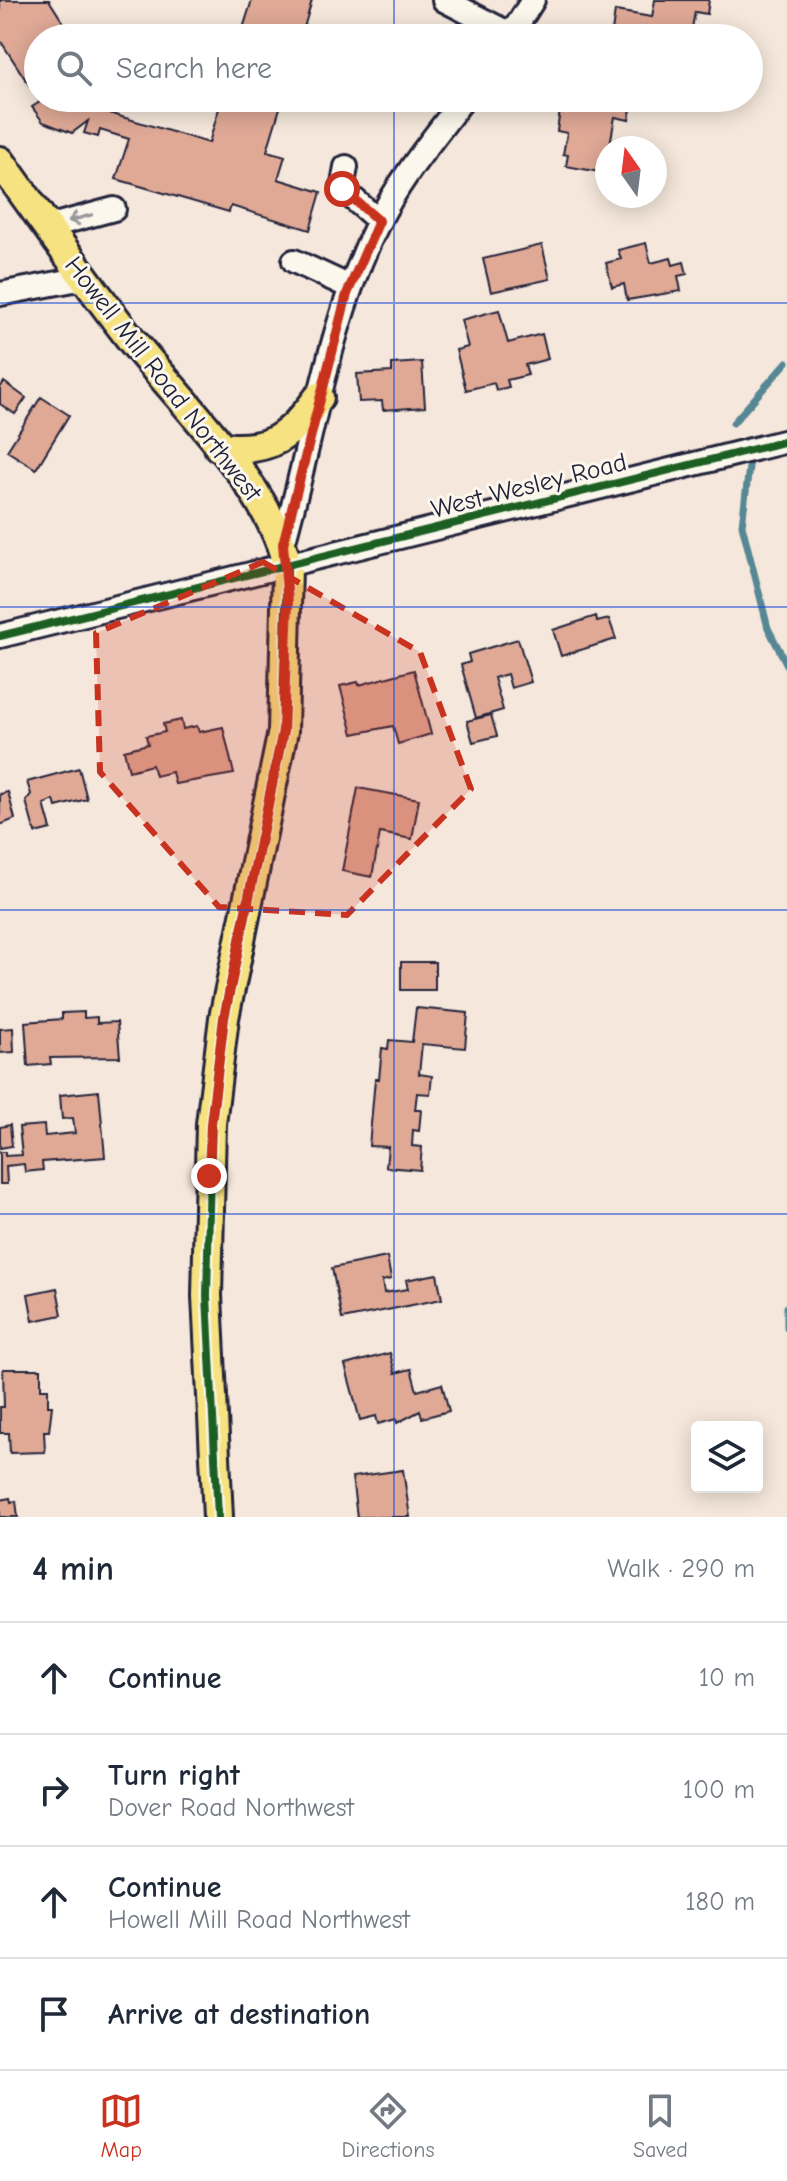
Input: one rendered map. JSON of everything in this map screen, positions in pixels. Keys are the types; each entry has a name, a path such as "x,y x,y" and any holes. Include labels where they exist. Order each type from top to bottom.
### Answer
{"main road":[{"name":"Howell Mill Road Northwest","path":"0,161 84,278 255,494 285,556"},
{"path":"219,447 246,450 271,443 293,431 319,397"},
{"path":"218,1517 207,1296 211,1124 224,1018 283,731 285,556"}],"street":[{"path":"444,0 489,24"},
{"path":"518,24 533,0"},
{"path":"285,556 319,397 350,287 379,221 412,167 453,112"},
{"path":"346,167 342,189 379,221"},
{"path":"47,227 114,209"},
{"path":"294,261 350,287"},
{"path":"0,294 84,278"},
{"name":"West Wesley Road","path":"0,636 285,556 787,441"}],"highlighted area":[{"path":"263,562 420,652 471,789 347,915 219,907 100,772 96,633"}],"building":[{"path":"0,0 49,0 64,24 24,24 24,77 0,40"},
{"path":"252,0 312,0 305,24 244,24"},
{"path":"655,0 709,0 707,14 695,12 693,24 613,24 615,11 652,17"},
{"path":"36,112 105,112 209,143 218,112 279,112 267,151 285,156 278,179 321,192 310,230 231,206 229,212 116,179 129,139 100,130 98,137 84,133 88,121 72,133 43,122"},
{"path":"560,112 630,112 629,120 615,117 612,136 595,136 595,171 566,166 568,155 563,154 567,133 557,131"},
{"path":"646,243 651,263 671,258 673,265 684,262 687,274 678,276 681,291 627,300 624,284 612,287 606,263 621,259 618,250"},
{"path":"542,245 550,279 491,292 483,259"},
{"path":"499,310 508,343 542,334 548,359 525,365 528,375 507,380 509,387 496,390 494,383 466,390 456,350 468,347 461,320"},
{"path":"422,362 425,407 383,410 382,401 359,402 357,374 392,372 392,364"},
{"path":"4,382 26,398 15,414 0,404 0,388"},
{"path":"41,397 69,415 36,469 7,451"},
{"path":"596,616 597,622 609,619 616,639 561,656 553,630"},
{"path":"518,639 531,682 511,688 507,674 494,678 503,710 476,718 461,665 470,662 468,654"},
{"path":"414,670 431,734 398,744 393,726 353,734 340,686 358,682 359,685"},
{"path":"491,715 497,736 473,742 467,721"},
{"path":"181,720 183,729 197,726 199,732 223,727 234,774 175,784 172,772 155,776 152,765 129,771 124,750 148,744 146,736 165,732 163,724"},
{"path":"79,768 87,799 56,807 54,800 44,804 51,829 35,833 26,801 31,794 27,782"},
{"path":"358,788 419,799 412,839 380,833 372,877 342,871"},
{"path":"8,792 15,819 0,825 0,794"},
{"path":"401,962 435,962 435,990 401,990"},
{"path":"416,1008 468,1013 465,1048 422,1044 419,1074 432,1076 430,1094 417,1093 415,1110 421,1110 419,1131 413,1130 412,1146 422,1147 420,1170 386,1167 388,1147 369,1146 375,1079 379,1079 382,1048 388,1049 389,1040 412,1042"},
{"path":"84,1012 84,1018 97,1017 97,1023 117,1022 120,1057 50,1058 51,1064 28,1066 25,1022 62,1019 62,1013"},
{"path":"13,1028 14,1052 0,1053 0,1029"},
{"path":"99,1091 105,1157 42,1162 43,1170 25,1172 24,1164 6,1166 7,1184 0,1184 0,1152 5,1152 5,1156 22,1155 19,1127 44,1125 45,1136 75,1133 73,1118 62,1119 60,1095"},
{"path":"10,1125 12,1146 0,1148 0,1127"},
{"path":"387,1257 391,1279 382,1281 384,1293 408,1289 406,1280 437,1274 442,1299 342,1319 332,1268"},
{"path":"57,1288 62,1315 33,1321 28,1294"},
{"path":"390,1353 395,1373 411,1369 417,1391 442,1384 449,1411 422,1418 420,1411 397,1423 396,1419 378,1424 376,1416 360,1420 345,1365"},
{"path":"3,1369 41,1369 41,1389 48,1389 48,1406 52,1406 49,1431 44,1431 45,1452 10,1453 9,1433 0,1433 0,1407 4,1407"},
{"path":"403,1470 410,1517 357,1517 352,1477"},
{"path":"10,1498 11,1502 16,1501 18,1517 0,1517 0,1500"}],"waterway":[{"path":"733,423 787,362"},
{"path":"749,467 742,525 768,628 787,665"},
{"path":"787,1307 787,1327"}],"cycle path":[{"path":"0,636 787,441"},
{"path":"218,1517 207,1296 211,1124 224,1018 283,731 287,567"}],"route":[{"path":"209,1176 211,1124 224,1018 283,731 288,602 283,544 347,294 379,221 342,189"}]}
